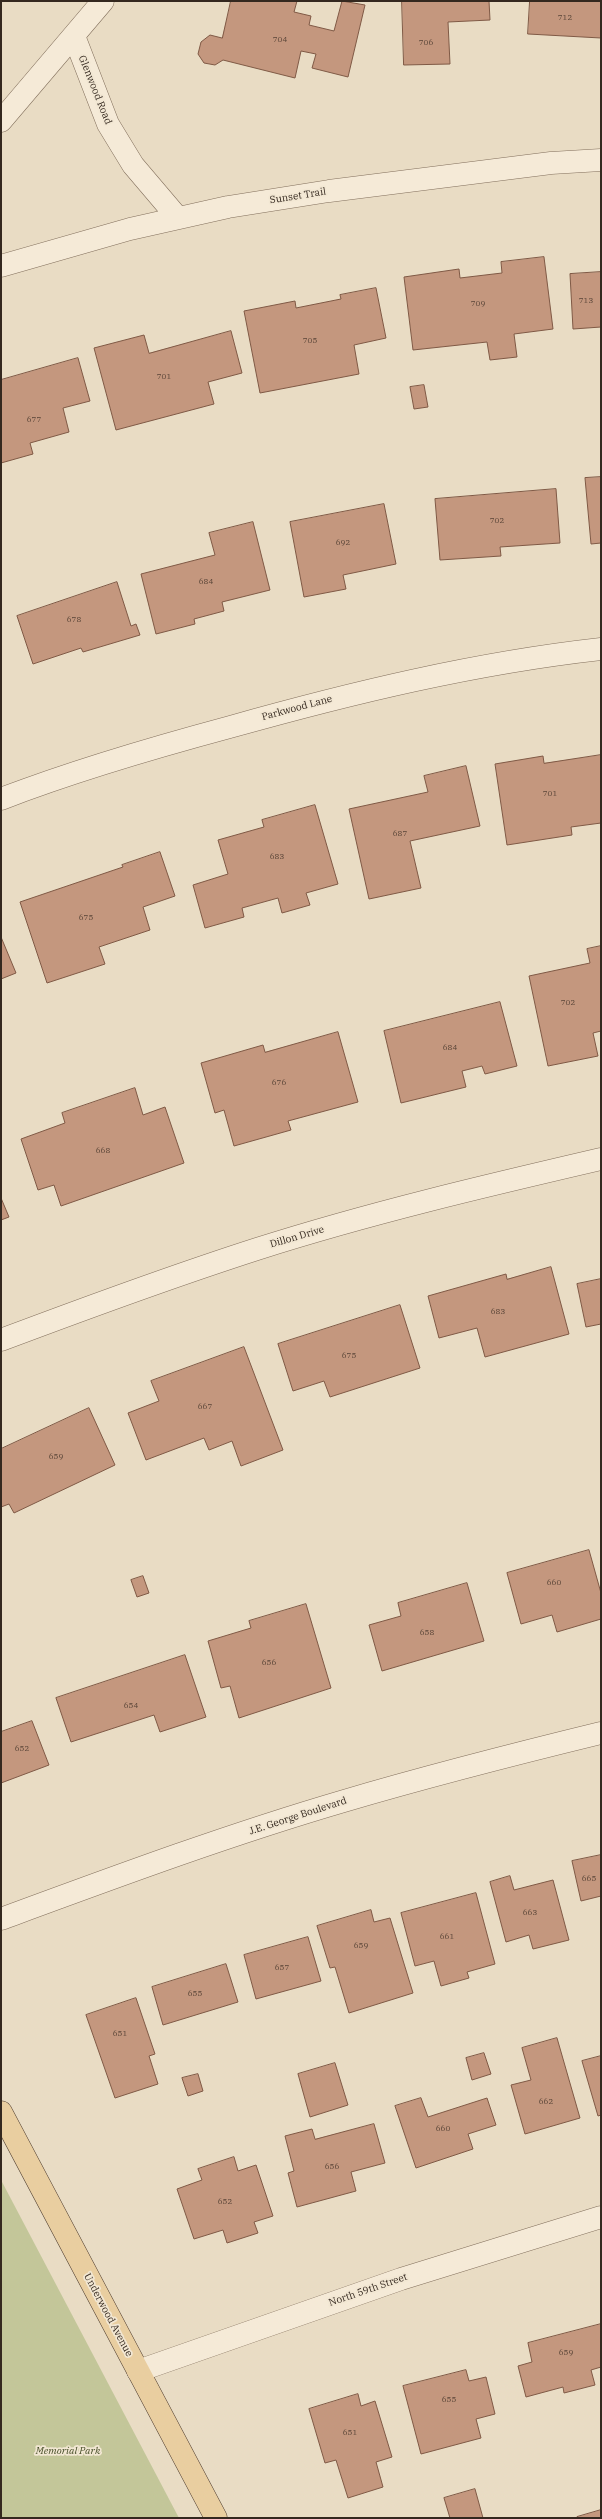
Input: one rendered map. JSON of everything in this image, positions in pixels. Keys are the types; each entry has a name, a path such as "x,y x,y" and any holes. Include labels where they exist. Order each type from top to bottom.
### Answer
{"main road":[{"name":"Underwood Avenue","path":"1,2112 216,2518"}],"street":[{"path":"1,121 103,1"},
{"name":"Glenwood Road","path":"74,36 108,124 133,165 178,218"},
{"name":"Sunset Trail","path":"1,266 130,229 228,206 329,191 552,163 601,160"},
{"name":"Parkwood Lane","path":"1,799 110,760 333,698 452,672 561,654 601,650"},
{"name":"Dillon Drive","path":"1,1340 119,1296 257,1249 434,1198 601,1159"},
{"name":"J.E. George Boulevard","path":"1,1919 152,1863 344,1801 498,1758 601,1733"},
{"name":"North 59th Street","path":"138,2371 400,2279 601,2217"}],"green space":[{"name":"Memorial Park","path":"1,2180 179,2518 1,2518"}],"building":[{"path":"231,1 297,1 294,12 311,16 309,25 334,31 342,1 365,5 348,77 312,68 316,54 301,51 295,78 223,60 215,65 204,63 198,54 201,42 210,35 222,38"},
{"path":"402,1 489,1 490,20 448,22 450,64 404,65"},
{"path":"530,1 601,1 601,38 528,34"},
{"path":"544,257 553,329 514,334 517,357 490,360 487,342 413,350 404,277 459,269 460,278 502,273 501,262"},
{"path":"601,272 601,327 573,329 570,274"},
{"path":"376,288 386,338 354,345 359,374 260,393 244,311 295,301 296,308 341,299 340,295"},
{"path":"231,331 242,373 208,382 214,404 116,430 94,348 144,335 149,353"},
{"path":"78,358 90,401 63,408 69,432 30,443 33,454 1,463 1,380"},
{"path":"424,385 428,407 414,409 410,387"},
{"path":"601,477 601,543 591,544 585,478"},
{"path":"556,489 560,543 500,547 501,556 440,560 435,499"},
{"path":"384,504 396,564 343,575 346,589 304,597 290,522"},
{"path":"253,522 270,590 222,602 224,611 194,619 195,624 156,634 141,574 215,555 209,533"},
{"path":"117,582 131,626 136,624 140,635 83,652 81,648 33,664 17,616"},
{"path":"601,755 601,823 571,827 572,835 507,845 495,764 543,756 544,763"},
{"path":"466,766 480,826 410,841 421,888 369,899 349,809 428,792 424,776"},
{"path":"315,805 338,884 306,893 310,905 282,913 278,898 242,908 244,917 205,928 193,885 228,874 218,840 264,827 262,820"},
{"path":"160,852 175,896 143,907 150,930 99,947 105,964 47,983 20,902 123,867 122,865"},
{"path":"1,937 16,973 1,979"},
{"path":"601,946 601,1031 593,1033 598,1056 548,1066 529,976 590,963 587,949"},
{"path":"500,1002 517,1066 485,1074 482,1066 462,1071 466,1087 401,1103 384,1031"},
{"path":"338,1032 358,1102 288,1121 291,1130 234,1146 224,1110 215,1113 201,1063 263,1045 265,1052"},
{"path":"135,1088 143,1115 165,1107 184,1163 61,1206 54,1185 38,1190 21,1139 65,1123 62,1113"},
{"path":"1,1198 9,1217 1,1220"},
{"path":"551,1267 569,1334 485,1357 477,1328 439,1338 428,1296 506,1274 507,1279"},
{"path":"601,1279 601,1324 586,1327 577,1284"},
{"path":"400,1305 420,1368 330,1397 324,1381 293,1391 278,1344"},
{"path":"244,1347 283,1450 241,1466 232,1441 209,1450 204,1438 146,1460 128,1413 159,1401 151,1381"},
{"path":"89,1408 115,1465 14,1513 9,1504 1,1507 1,1449"},
{"path":"589,1550 601,1593 601,1619 557,1632 552,1615 521,1624 507,1573"},
{"path":"143,1576 149,1593 137,1597 131,1580"},
{"path":"467,1583 484,1641 382,1671 369,1625 401,1616 398,1603"},
{"path":"306,1604 331,1688 239,1718 230,1686 221,1688 208,1641 251,1628 249,1621"},
{"path":"185,1655 206,1717 160,1732 154,1715 71,1742 56,1698"},
{"path":"32,1721 49,1765 1,1783 1,1732"},
{"path":"601,1855 601,1896 581,1901 572,1861"},
{"path":"510,1876 514,1890 553,1880 569,1940 533,1949 529,1935 506,1942 490,1882"},
{"path":"476,1893 495,1964 467,1972 469,1978 441,1986 434,1961 415,1966 401,1913"},
{"path":"371,1910 374,1922 390,1918 413,1993 349,2013 335,1967 330,1968 317,1926"},
{"path":"308,1937 321,1981 256,1999 244,1955"},
{"path":"226,1964 238,2002 163,2025 152,1987"},
{"path":"136,1998 155,2054 149,2056 158,2084 115,2098 86,2015"},
{"path":"557,2038 580,2118 525,2134 511,2085 531,2080 522,2048"},
{"path":"484,2053 491,2074 472,2080 466,2058"},
{"path":"601,2056 601,2115 598,2116 582,2061"},
{"path":"335,2063 348,2105 310,2117 298,2074"},
{"path":"198,2074 203,2091 188,2096 182,2078"},
{"path":"421,2098 428,2117 487,2098 496,2125 468,2134 473,2149 416,2168 395,2106"},
{"path":"374,2124 385,2163 351,2172 356,2191 297,2207 288,2173 294,2171 285,2136 312,2129 315,2139"},
{"path":"234,2157 238,2171 256,2165 273,2216 254,2222 258,2233 227,2243 223,2230 194,2239 177,2189 202,2180 198,2169"},
{"path":"601,2324 601,2367 591,2370 595,2385 564,2393 563,2387 526,2397 518,2366 532,2362 528,2343"},
{"path":"466,2370 469,2381 486,2377 495,2414 476,2419 481,2438 421,2454 403,2386"},
{"path":"358,2394 361,2406 375,2401 392,2457 376,2462 383,2487 348,2498 336,2460 325,2463 309,2409"},
{"path":"475,2489 483,2518 450,2518 444,2498"},
{"path":"601,2510 601,2518 577,2518 577,2517"}]}
